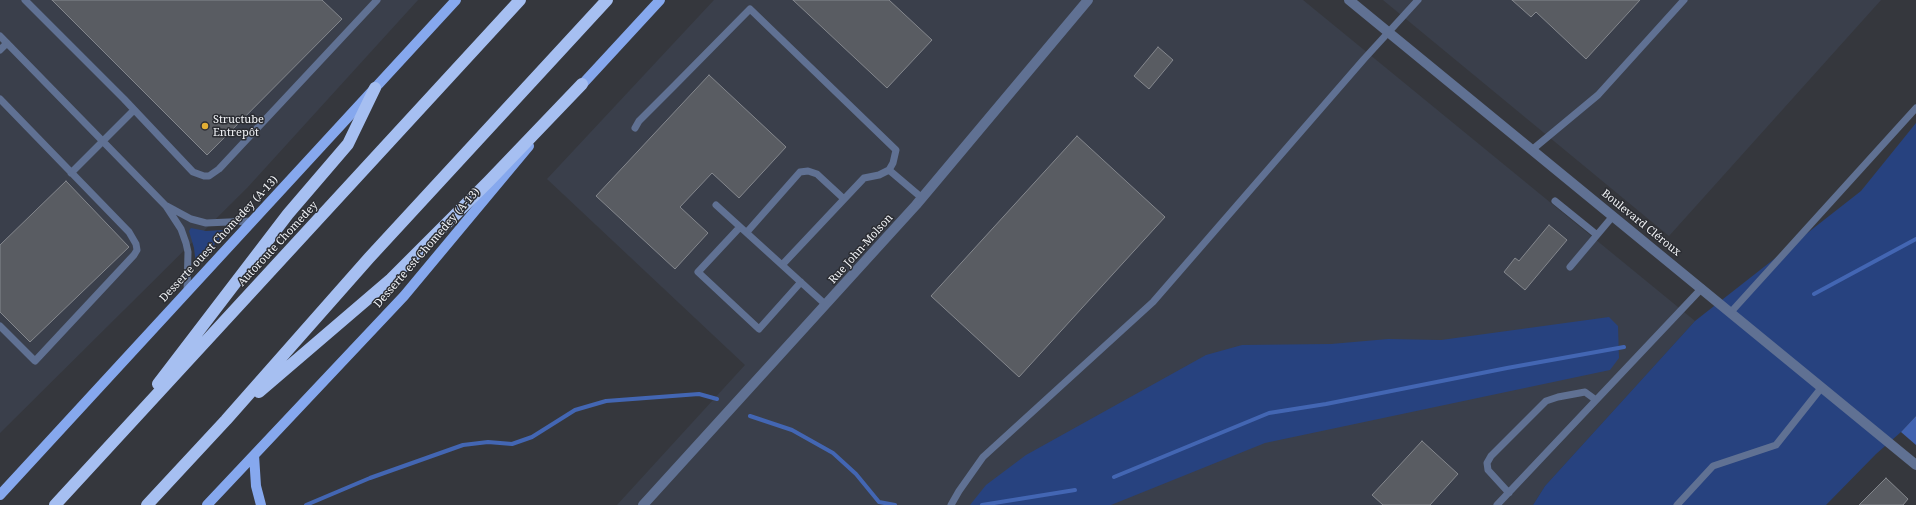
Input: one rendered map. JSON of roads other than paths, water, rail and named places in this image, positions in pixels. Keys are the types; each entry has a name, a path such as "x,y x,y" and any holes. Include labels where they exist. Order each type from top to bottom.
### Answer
{"highway":[{"name":"Autoroute Chomedey","path":"55,505 520,0"},
{"path":"147,505 226,420 369,258 607,0"},
{"path":"226,420 391,279 489,181 582,84"},
{"path":"112,442 288,214 348,144 375,88"}],"main road":[{"name":"Desserte ouest Chomedey (A-13)","path":"0,495 456,0"},
{"name":"Desserte est Chomedey (A-13)","path":"207,505 404,296 582,84 660,0"},
{"path":"254,455 256,486 262,505"}],"street":[{"name":"Rue John-Molson","path":"643,505 922,198 1088,0"},
{"name":"Boulevard Cléroux","path":"1349,0 1533,149 1916,465"}],"lane":[{"path":"25,0 198,176 209,176 219,169 377,0"},
{"path":"951,505 959,491 984,457 1153,302 1388,32 1418,0"},
{"path":"1533,149 1598,96 1684,0"},
{"path":"635,128 639,121 750,9 896,150 893,163 889,170 864,178 782,265"},
{"path":"0,36 166,206 181,229 186,242 188,252 187,292"},
{"path":"0,50 7,43"},
{"path":"0,99 131,236 136,244 134,255 35,362 0,326"},
{"path":"1731,312 1916,108"},
{"path":"71,173 134,110"},
{"path":"889,170 922,198"},
{"path":"747,232 800,172 808,171 817,174 844,199"},
{"path":"1555,201 1597,236"},
{"path":"716,205 826,305"},
{"path":"166,206 191,219 206,223 251,221"},
{"path":"1570,267 1613,216"},
{"path":"740,227 698,272 758,329 801,282"},
{"path":"1497,505 1702,288"},
{"path":"1677,505 1713,466 1776,445 1822,387"},
{"path":"1509,493 1488,470 1487,463 1490,456 1546,401 1585,392 1596,400"}],"waterway":[{"path":"1814,294 1916,239"},
{"path":"1114,477 1269,413 1326,404 1507,368 1624,347"},
{"path":"306,505 370,478 463,445 488,442 512,444 532,437 575,410 606,401 699,394 717,399"},
{"path":"750,416 792,430 833,453 856,474 879,502 895,505"},
{"path":"982,505 1075,490"}],"place":[{"name":"Structube Entrepôt","path":"205,126"}]}
